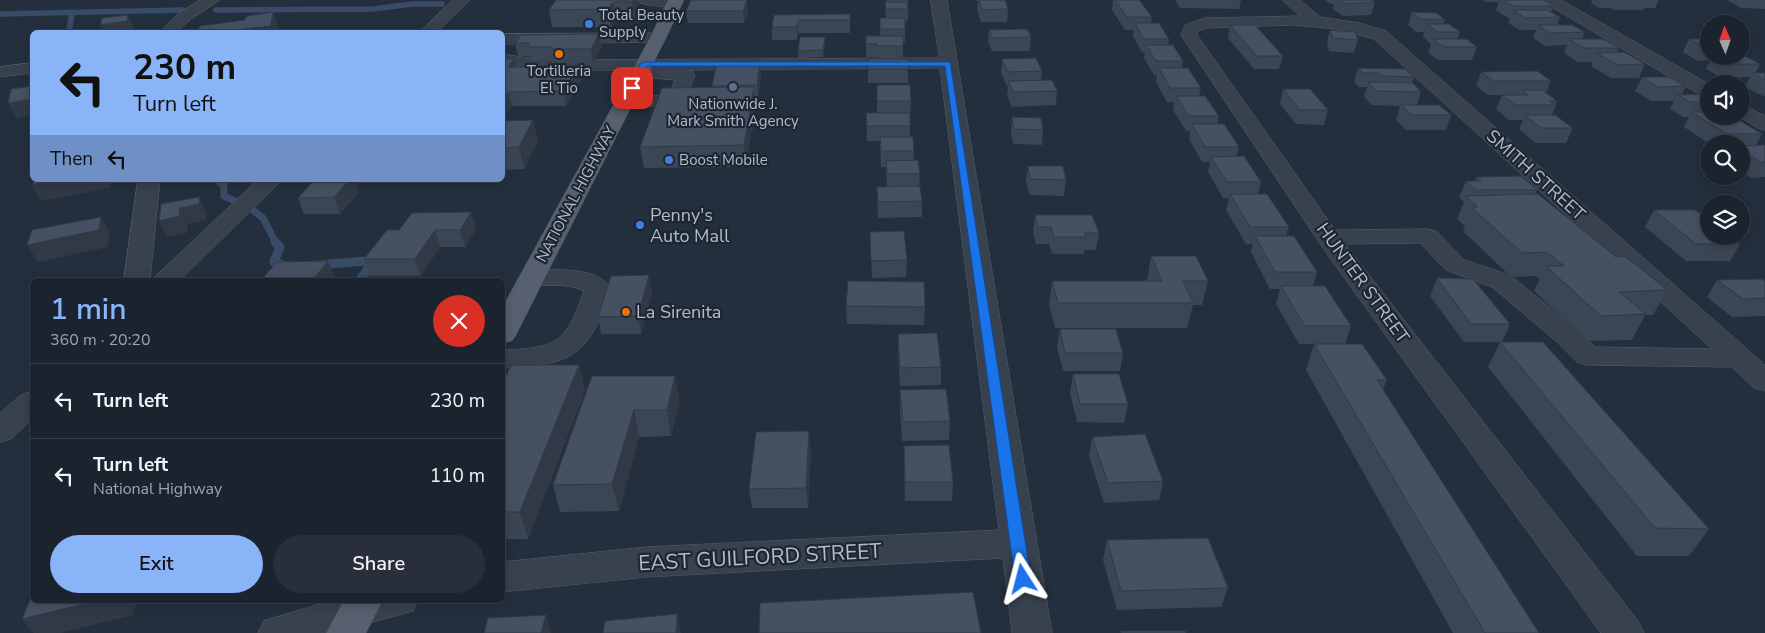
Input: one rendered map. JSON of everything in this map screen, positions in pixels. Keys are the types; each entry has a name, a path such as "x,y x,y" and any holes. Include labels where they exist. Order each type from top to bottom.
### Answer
{"main road":[{"name":"NATIONAL HIGHWAY","path":"505,329 658,38 675,1"}],"street":[{"path":"170,30 184,16 212,0"},
{"path":"430,30 462,0"},
{"path":"645,0 675,1"},
{"path":"939,0 1017,543 1032,633"},
{"path":"1291,0 1316,22"},
{"path":"1550,0 1700,87"},
{"path":"446,16 461,16 464,17 464,20"},
{"name":"HUNTER STREET","path":"1316,22 1205,23 1191,28 1189,35 1329,238 1624,633"},
{"name":"SMITH STREET","path":"1316,22 1342,24 1380,35 1765,381"},
{"path":"505,38 658,38"},
{"path":"505,58 520,38"},
{"path":"505,59 542,65 641,69 948,64"},
{"path":"0,72 30,68"},
{"path":"624,102 677,100 686,74 641,69"},
{"path":"1750,115 1765,124"},
{"path":"137,278 149,182"},
{"path":"168,278 270,182"},
{"path":"1329,238 1427,236 1456,265 1501,281 1567,336 1587,356 1740,358"},
{"path":"505,359 539,357 558,352 574,339 598,288 592,283 569,279 532,278"},
{"path":"0,431 30,404"},
{"name":"EAST GUILFORD STREET","path":"505,577 646,562 1017,543"},
{"path":"278,633 356,614 390,603"}],"building":[{"path":"556,0 634,0 632,2 613,2 608,9 549,10"},
{"path":"691,0 747,0 743,11 686,11"},
{"path":"979,0 1005,0 1008,9 982,10"},
{"path":"1115,0 1139,0 1152,17 1127,17"},
{"path":"1341,0 1371,0 1375,2 1347,4"},
{"path":"1504,0 1544,0 1554,6 1513,6"},
{"path":"885,2 907,2 908,9 886,9"},
{"path":"1513,10 1547,10 1560,17 1525,18"},
{"path":"273,12 271,26 236,30 198,30 200,26 245,20 247,16"},
{"path":"1412,12 1437,13 1445,20 1420,19"},
{"path":"850,14 850,20 798,20 797,27 772,27 774,15"},
{"path":"128,15 127,21 100,25 102,18"},
{"path":"880,18 905,18 905,29 880,29"},
{"path":"1135,23 1159,23 1169,39 1144,39"},
{"path":"1427,24 1449,24 1460,32 1438,32"},
{"path":"1230,25 1255,25 1283,56 1257,56"},
{"path":"1538,25 1572,25 1585,32 1550,33"},
{"path":"1027,29 1031,37 993,38 989,30"},
{"path":"1330,30 1355,32 1358,40 1333,38"},
{"path":"599,34 591,49 550,49 551,47 527,47 530,43 515,43 521,35"},
{"path":"866,36 903,36 903,46 866,44"},
{"path":"800,37 825,37 823,50 798,51"},
{"path":"1433,39 1466,39 1477,47 1443,47"},
{"path":"1569,39 1603,39 1619,48 1584,48"},
{"path":"1689,39 1700,39 1700,44"},
{"path":"1146,45 1173,45 1183,61 1156,61"},
{"path":"1624,52 1645,64 1617,65 1597,53"},
{"path":"1036,58 1042,71 1008,72 1002,59"},
{"path":"505,59 514,59 508,67 578,67 563,91 508,92 505,96"},
{"path":"868,59 908,59 908,69 868,69"},
{"path":"1750,59 1760,64 1750,64"},
{"path":"760,61 757,85 712,86 717,62"},
{"path":"1159,68 1188,68 1201,88 1170,88"},
{"path":"1358,68 1405,69 1414,77 1382,76 1378,73 1363,73"},
{"path":"1537,71 1551,81 1494,81 1481,72"},
{"path":"1752,73 1765,73 1765,80"},
{"path":"1642,77 1669,77 1686,86 1658,87"},
{"path":"1052,80 1057,91 1013,92 1008,81"},
{"path":"1368,82 1413,83 1421,92 1375,91"},
{"path":"877,85 910,85 911,101 877,101"},
{"path":"30,86 30,99 8,103 11,89"},
{"path":"754,87 744,145 640,147 662,88"},
{"path":"1283,89 1310,89 1328,110 1300,110"},
{"path":"1522,90 1542,90 1557,101 1549,101 1554,105 1515,105 1502,95 1528,95"},
{"path":"1700,94 1700,102 1690,102 1677,95"},
{"path":"1176,96 1205,96 1219,116 1189,116"},
{"path":"1401,105 1439,105 1451,115 1412,115"},
{"path":"1691,112 1700,112 1700,118"},
{"path":"866,113 910,113 910,126 867,126"},
{"path":"1525,115 1555,115 1573,128 1541,128"},
{"path":"1012,117 1041,118 1043,130 1014,129"},
{"path":"533,120 519,147 505,148 505,121"},
{"path":"1192,124 1224,124 1239,147 1205,147"},
{"path":"1712,125 1747,125 1762,134 1727,134"},
{"path":"880,137 913,137 914,151 881,151"},
{"path":"1765,145 1765,162 1760,162 1750,156 1750,146"},
{"path":"1244,156 1261,182 1227,182 1211,157"},
{"path":"918,160 920,174 887,174 886,161"},
{"path":"1028,166 1063,166 1066,180 1030,179"},
{"path":"1521,176 1537,190 1476,190 1466,181 1481,181 1476,177"},
{"path":"33,182 48,182 32,185"},
{"path":"312,182 348,182 334,197 298,198"},
{"path":"920,186 922,201 878,202 877,187"},
{"path":"1230,194 1267,194 1289,227 1250,227"},
{"path":"1538,194 1616,257 1625,256 1667,290 1619,292 1646,314 1601,316 1546,266 1564,266 1547,252 1522,253 1472,208 1478,207 1466,196"},
{"path":"199,197 199,204 180,208 179,216 159,221 161,204"},
{"path":"1654,210 1695,210 1700,214 1700,244 1696,244"},
{"path":"471,212 460,230 435,230 415,259 364,259 387,230 399,230 412,213"},
{"path":"1035,215 1092,215 1099,233 1085,233 1086,237 1054,237 1051,227 1038,227"},
{"path":"101,217 99,230 27,245 32,230"},
{"path":"904,231 907,260 871,261 870,232"},
{"path":"1255,236 1294,236 1317,272 1275,272"},
{"path":"1151,256 1196,256 1208,281 1183,281 1193,303 1058,303 1052,281 1162,281"},
{"path":"328,261 315,278 263,278 277,262"},
{"path":"649,275 638,316 598,317 611,276"},
{"path":"1437,278 1473,279 1510,324 1471,324"},
{"path":"1762,279 1765,281 1765,298 1743,299 1717,280"},
{"path":"848,281 924,282 925,307 846,306"},
{"path":"1281,286 1325,286 1351,326 1305,326"},
{"path":"1060,329 1116,329 1123,353 1065,353"},
{"path":"937,333 941,367 900,368 898,334"},
{"path":"1500,342 1543,342 1709,529 1655,528"},
{"path":"1314,344 1362,344 1387,380 1377,380 1539,633 1485,633"},
{"path":"511,365 579,365 520,512 505,512 505,378"},
{"path":"1073,374 1119,374 1128,404 1080,404"},
{"path":"592,376 675,376 667,410 634,410 612,484 553,485"},
{"path":"946,389 950,421 903,422 900,390"},
{"path":"809,431 806,488 749,489 756,432"},
{"path":"1145,434 1163,481 1108,483 1092,437"},
{"path":"949,445 953,482 905,482 904,446"},
{"path":"1208,538 1228,588 1121,591 1107,540"},
{"path":"973,592 981,633 759,633 760,603"},
{"path":"30,600 30,603 89,603 22,619"},
{"path":"677,614 676,633 603,633 605,621"},
{"path":"546,615 541,633 484,633 488,618"},
{"path":"1121,631 1186,631 1186,633 1121,633"}],"waterway":[{"path":"216,10 373,9 412,4 442,4"},
{"path":"0,14 183,10"},
{"path":"69,30 72,13"},
{"path":"219,182 224,186 224,196 235,201"},
{"path":"254,211 263,218 276,243"},
{"path":"276,243 280,247 274,262 286,266"},
{"path":"319,265 365,261 371,264 361,278"}],"place":[{"name":"Total Beauty Supply","path":"589,24"},
{"name":"Tortilleria El Tio","path":"559,54"},
{"name":"Nationwide J. Mark Smith Agency","path":"733,87"},
{"name":"Boost Mobile","path":"669,160"},
{"name":"Penny's Auto Mall","path":"640,225"},
{"name":"La Sirenita","path":"626,312"}],"route":[{"path":"632,88 644,64 948,64 1023,579"}]}
